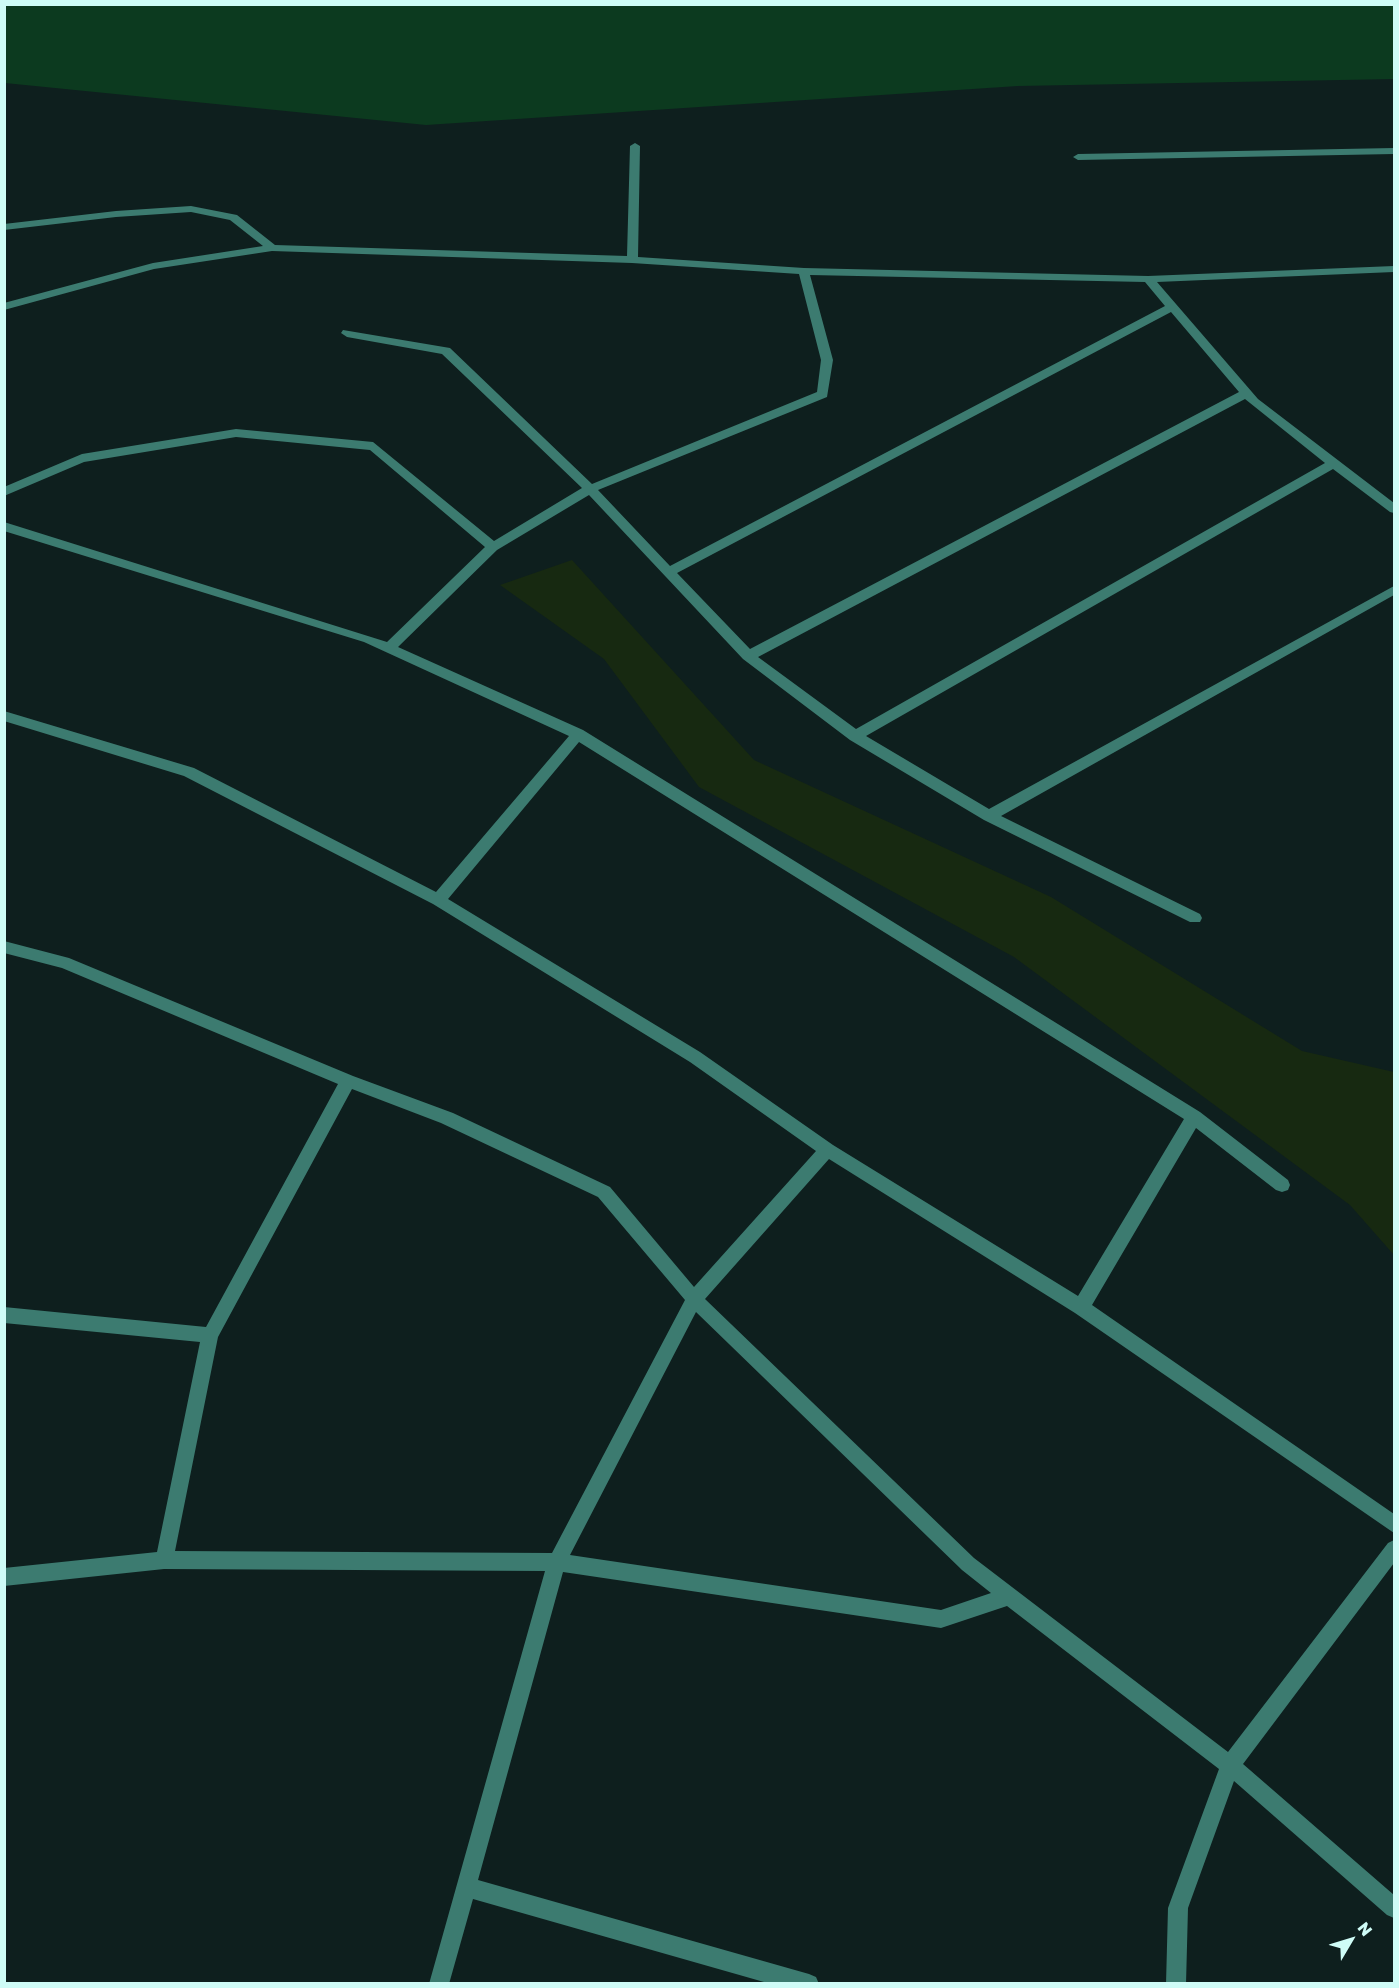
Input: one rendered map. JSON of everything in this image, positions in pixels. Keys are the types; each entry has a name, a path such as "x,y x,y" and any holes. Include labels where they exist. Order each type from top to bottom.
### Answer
{"street":[{"path":"632,260 635,146"},
{"path":"1078,157 1395,151"},
{"path":"4,227 116,214 191,209 232,217 272,248"},
{"path":"4,307 153,266 272,248 632,260 804,271 1148,279 1395,269"},
{"path":"387,649 493,547 590,489 823,394 828,360 804,271"},
{"path":"1148,279 1254,402 1395,509"},
{"path":"669,572 1172,307"},
{"path":"347,333 446,351 590,489 748,656 855,736 989,816 1195,918"},
{"path":"748,656 1246,393"},
{"path":"4,492 82,458 236,433 373,446 493,547"},
{"path":"855,736 1334,463"},
{"path":"4,526 369,639 578,734 1194,1117 1281,1185"},
{"path":"989,816 1395,590"},
{"path":"4,716 189,771 438,900 695,1057 827,1150 1081,1307 1395,1524"},
{"path":"438,900 578,734"},
{"path":"4,947 64,962 348,1081 447,1118 604,1192 694,1299 968,1564 1230,1765 1395,1908"},
{"path":"164,1560 210,1335 348,1081"},
{"path":"1081,1307 1194,1117"},
{"path":"439,1983 557,1562 694,1299 827,1150"},
{"path":"4,1315 210,1335"},
{"path":"1176,1983 1178,1908 1230,1765 1395,1549"},
{"path":"4,1577 164,1560 557,1562 940,1619 1009,1596"},
{"path":"467,1887 809,1983"}],"shaded area":[{"path":"4,5 1394,5 1394,79 1018,86 426,125 5,83"},
{"path":"572,560 754,760 1051,897 1302,1051 1394,1072 1394,1255 1350,1205 1014,957 699,787 604,659 500,585"}]}
